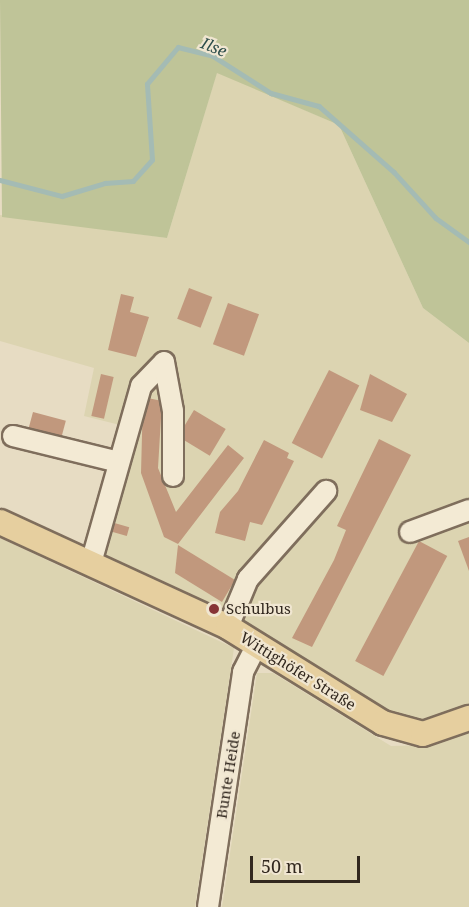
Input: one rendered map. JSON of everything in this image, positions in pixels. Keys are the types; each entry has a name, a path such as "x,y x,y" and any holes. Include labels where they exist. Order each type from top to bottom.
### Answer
{"main road":[{"name":"Wittighöfer Straße","path":"0,522 228,627 383,723 423,734 469,718"}],"street":[{"path":"91,563 141,386 164,362 173,411 173,476"},
{"path":"14,436 119,462"},
{"path":"228,627 248,579 326,491"},
{"path":"410,532 469,510"},
{"name":"Bunte Heide","path":"208,907 243,672 256,646"}],"shaded area":[{"path":"217,72 339,125 423,308 469,343 469,708 420,726 387,717 214,607 99,554 132,428 84,416 94,368 0,341 0,215 167,238"},
{"path":"0,538 234,648 195,907 0,907"},
{"path":"257,673 273,673 391,746 431,745 469,732 469,907 222,907"}],"green space":[{"path":"0,0 469,0 469,343 423,308 339,125 217,73 167,238 2,217"}],"building":[{"path":"189,288 212,297 201,328 177,319"},
{"path":"121,294 134,297 130,312 149,317 136,357 108,350"},
{"path":"228,303 259,314 244,356 213,344"},
{"path":"329,370 359,385 322,458 292,443"},
{"path":"101,374 114,377 104,419 91,416"},
{"path":"370,374 407,394 392,422 360,410"},
{"path":"143,397 162,401 158,468 176,512 228,445 244,458 178,544 164,537 141,473"},
{"path":"194,410 226,429 210,456 178,437"},
{"path":"33,412 66,421 60,444 27,435"},
{"path":"379,439 411,455 312,647 292,638 334,560 346,530 337,526"},
{"path":"264,440 289,453 287,458 294,461 262,525 250,522 245,541 215,533 220,512 238,491"},
{"path":"111,522 129,527 127,536 109,531"},
{"path":"469,537 469,571 458,541"},
{"path":"419,541 447,556 383,676 355,661"},
{"path":"178,545 235,580 222,602 175,573"}],"waterway":[{"name":"Ilse","path":"0,180 62,196 105,183 133,181 152,160 147,84 178,47 213,56 271,93 319,106 394,172 436,218 469,242"}],"place":[{"name":"Schulbus","path":"214,609"}]}
